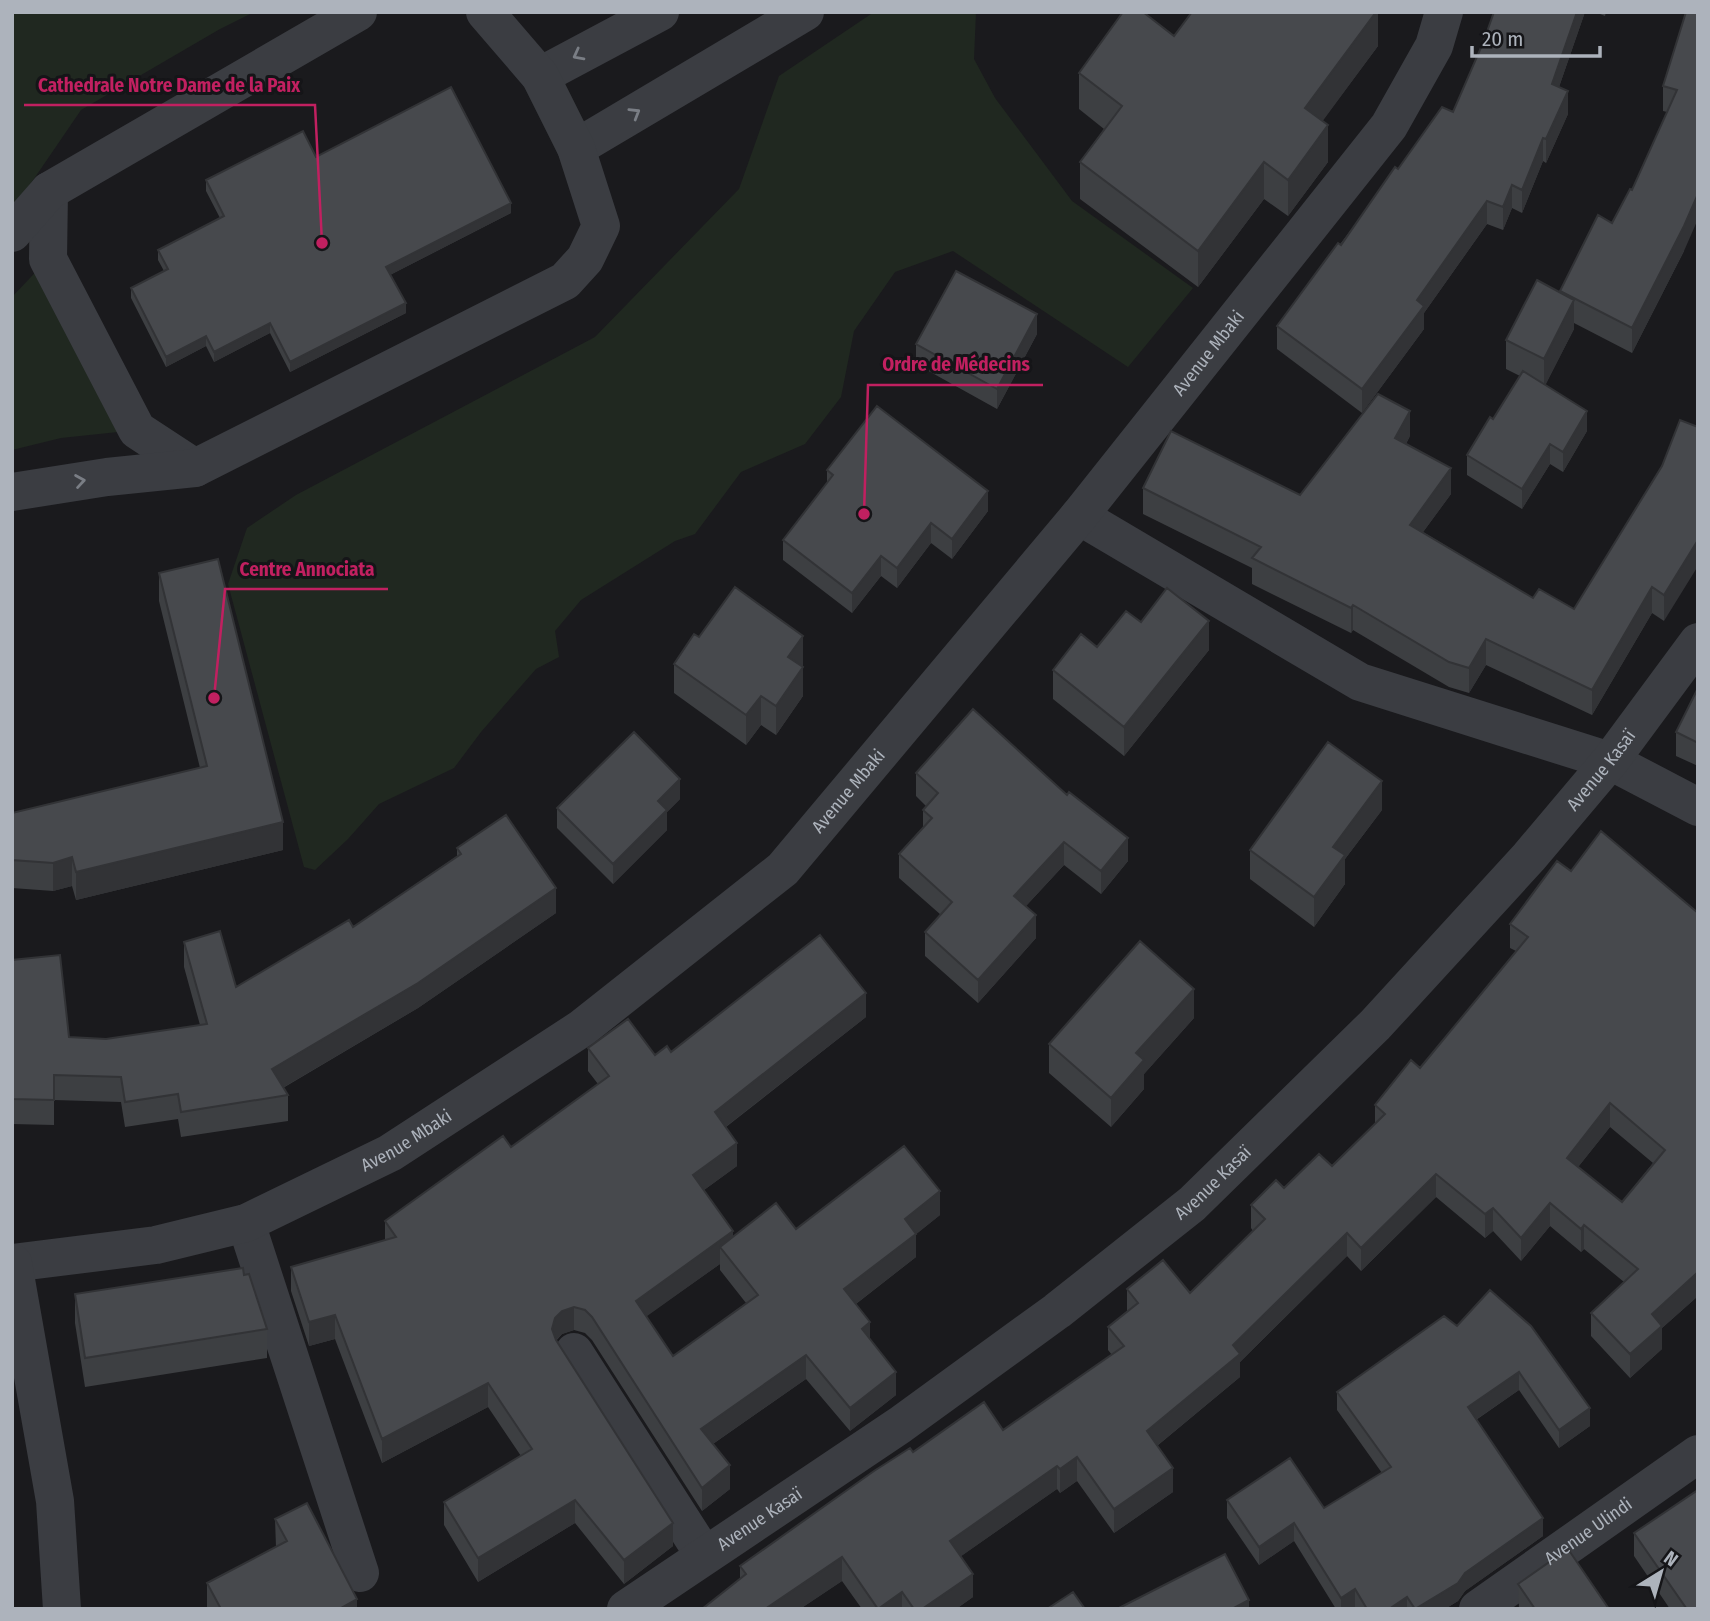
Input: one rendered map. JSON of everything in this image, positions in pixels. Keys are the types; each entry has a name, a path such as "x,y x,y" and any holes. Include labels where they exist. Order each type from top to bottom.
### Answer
{"street":[{"path":"12,233 49,191 358,12"},
{"path":"12,492 107,477 195,468 565,281 585,259 601,226 576,148 540,76 485,12"},
{"path":"540,76 660,12"},
{"path":"576,148 805,12"},
{"name":"Avenue Mbaki","path":"13,1263 156,1245 246,1223 390,1153 582,1028 783,869 1079,516 1390,126 1434,46 1444,12"},
{"path":"49,191 48,259 137,430 195,468"},
{"path":"1079,516 1360,682 1610,761 1698,807"},
{"name":"Avenue Kasaï","path":"626,1609 900,1426 1057,1311 1192,1204 1375,1026 1529,857 1610,761 1698,642"},
{"path":"246,1223 360,1573"},
{"path":"13,1263 55,1501 62,1609"},
{"path":"574,1352 704,1555"},
{"name":"Avenue Ulindi","path":"1478,1609 1698,1454"}],"shaded area":[{"path":"12,12 254,12 81,110 12,211"},
{"path":"874,12 976,12 974,59 995,98 1072,201 1193,288 1128,367 953,251 895,272 854,331 841,397 805,444 741,472 695,534 675,541 581,600 555,631 559,657 536,669 481,732 454,768 379,804 348,839 315,870 304,867 228,584 247,528 296,495 595,337 739,189 779,76"},
{"path":"48,259 137,430 61,438 12,450 12,297"}],"building":[{"path":"1123,12 1143,12 1174,36 1192,12 1376,12 1305,108 1328,125 1288,180 1264,162 1198,251 1080,162 1122,106 1079,73"},
{"path":"1494,12 1577,12 1552,84 1568,91 1546,139 1543,138 1522,190 1512,185 1503,207 1487,201 1417,300 1424,306 1362,389 1277,326 1338,243 1341,245 1395,167 1398,169 1442,107 1453,112"},
{"path":"1686,12 1698,12 1698,194 1632,328 1560,291 1598,215 1612,223 1630,189 1632,190 1677,90 1663,86"},
{"path":"451,87 511,203 386,267 406,303 290,362 270,323 214,352 206,336 166,357 131,288 168,269 158,250 224,216 206,180 303,131 316,157"},
{"path":"956,271 1037,314 997,389 916,344"},
{"path":"1537,280 1574,300 1544,359 1506,340"},
{"path":"1523,371 1587,411 1563,452 1550,444 1522,489 1467,455"},
{"path":"1378,394 1410,411 1395,438 1451,468 1410,525 1533,598 1539,589 1574,609 1662,466 1680,420 1698,427 1698,540 1664,595 1652,587 1592,690 1486,639 1469,668 1449,662 1353,605 1351,608 1252,558 1261,547 1143,488 1171,431 1300,495"},
{"path":"877,406 988,491 952,539 931,523 897,568 881,556 852,593 783,540 833,475 827,470"},
{"path":"218,559 283,822 76,872 72,857 53,863 12,860 12,813 207,766 159,573"},
{"path":"735,587 803,636 788,657 803,667 776,706 761,696 746,715 674,664 694,634 699,637"},
{"path":"1167,588 1209,621 1124,727 1053,670 1081,634 1097,647 1126,611 1141,622"},
{"path":"1698,688 1698,743 1676,732"},
{"path":"973,709 1067,795 1069,792 1128,838 1101,871 1064,842 1014,896 1036,915 978,980 925,932 952,902 899,854 932,818 923,810 938,793 916,773"},
{"path":"634,732 680,779 658,801 667,810 613,864 557,808"},
{"path":"1328,742 1382,781 1333,847 1345,855 1314,897 1250,850"},
{"path":"506,815 556,888 418,983 272,1069 288,1095 181,1112 178,1094 125,1102 121,1077 54,1075 54,1100 12,1099 12,960 60,955 69,1037 106,1039 207,1024 184,942 220,931 236,987 349,920 353,927 461,854 457,848"},
{"path":"1601,831 1698,913 1698,1272 1652,1314 1662,1326 1630,1354 1591,1313 1638,1269 1584,1225 1581,1229 1550,1203 1521,1238 1493,1208 1485,1214 1436,1174 1361,1248 1347,1233 1233,1345 1240,1354 1147,1431 1173,1468 1114,1509 1077,1457 1060,1469 1057,1466 950,1541 973,1574 922,1609 914,1609 902,1592 878,1609 842,1557 765,1609 702,1609 746,1574 740,1566 910,1448 913,1452 984,1402 1003,1430 1124,1346 1108,1327 1138,1303 1127,1289 1163,1260 1190,1293 1265,1219 1251,1205 1276,1180 1284,1188 1319,1154 1332,1166 1385,1114 1375,1105 1411,1060 1420,1068 1528,937 1510,924 1557,861 1571,871","holes":["1610,1103 1665,1150 1622,1202 1567,1158"]},
{"path":"820,935 866,993 715,1112 737,1143 693,1175 733,1231 636,1301 673,1356 758,1295 720,1247 776,1203 796,1229 904,1146 940,1191 905,1219 916,1234 844,1289 870,1322 862,1329 896,1372 850,1408 806,1355 701,1429 730,1465 702,1488 592,1317 585,1310 574,1307 562,1311 555,1318 552,1329 556,1340 673,1523 624,1560 575,1500 478,1558 444,1502 532,1449 488,1383 382,1439 335,1315 309,1322 291,1267 396,1237 385,1221 503,1136 511,1147 609,1076 588,1048 628,1019 655,1055 667,1046 671,1052"},
{"path":"1140,941 1194,989 1136,1053 1144,1060 1111,1098 1049,1044"},
{"path":"243,1268 244,1275 249,1274 267,1329 85,1358 75,1294"},
{"path":"1490,1290 1531,1326 1590,1408 1559,1430 1519,1372 1468,1407 1543,1518 1465,1573 1458,1583 1415,1609 1407,1597 1389,1609 1367,1609 1355,1589 1341,1598 1294,1523 1259,1547 1227,1500 1290,1458 1324,1508 1391,1467 1337,1392 1444,1316 1457,1326"},
{"path":"1698,1490 1698,1609 1685,1609 1634,1533"},
{"path":"307,1503 357,1599 339,1609 221,1609 207,1583 287,1541 275,1519"},
{"path":"1568,1549 1609,1609 1535,1609 1518,1584"},
{"path":"1225,1554 1249,1600 1232,1609 1117,1609"},
{"path":"1073,1592 1085,1609 1047,1609"}],"place":[{"name":"Cathedrale Notre Dame de la Paix","path":"322,243"},
{"name":"Ordre de Médecins","path":"864,514"},
{"name":"Centre Annociata","path":"214,698"}]}
